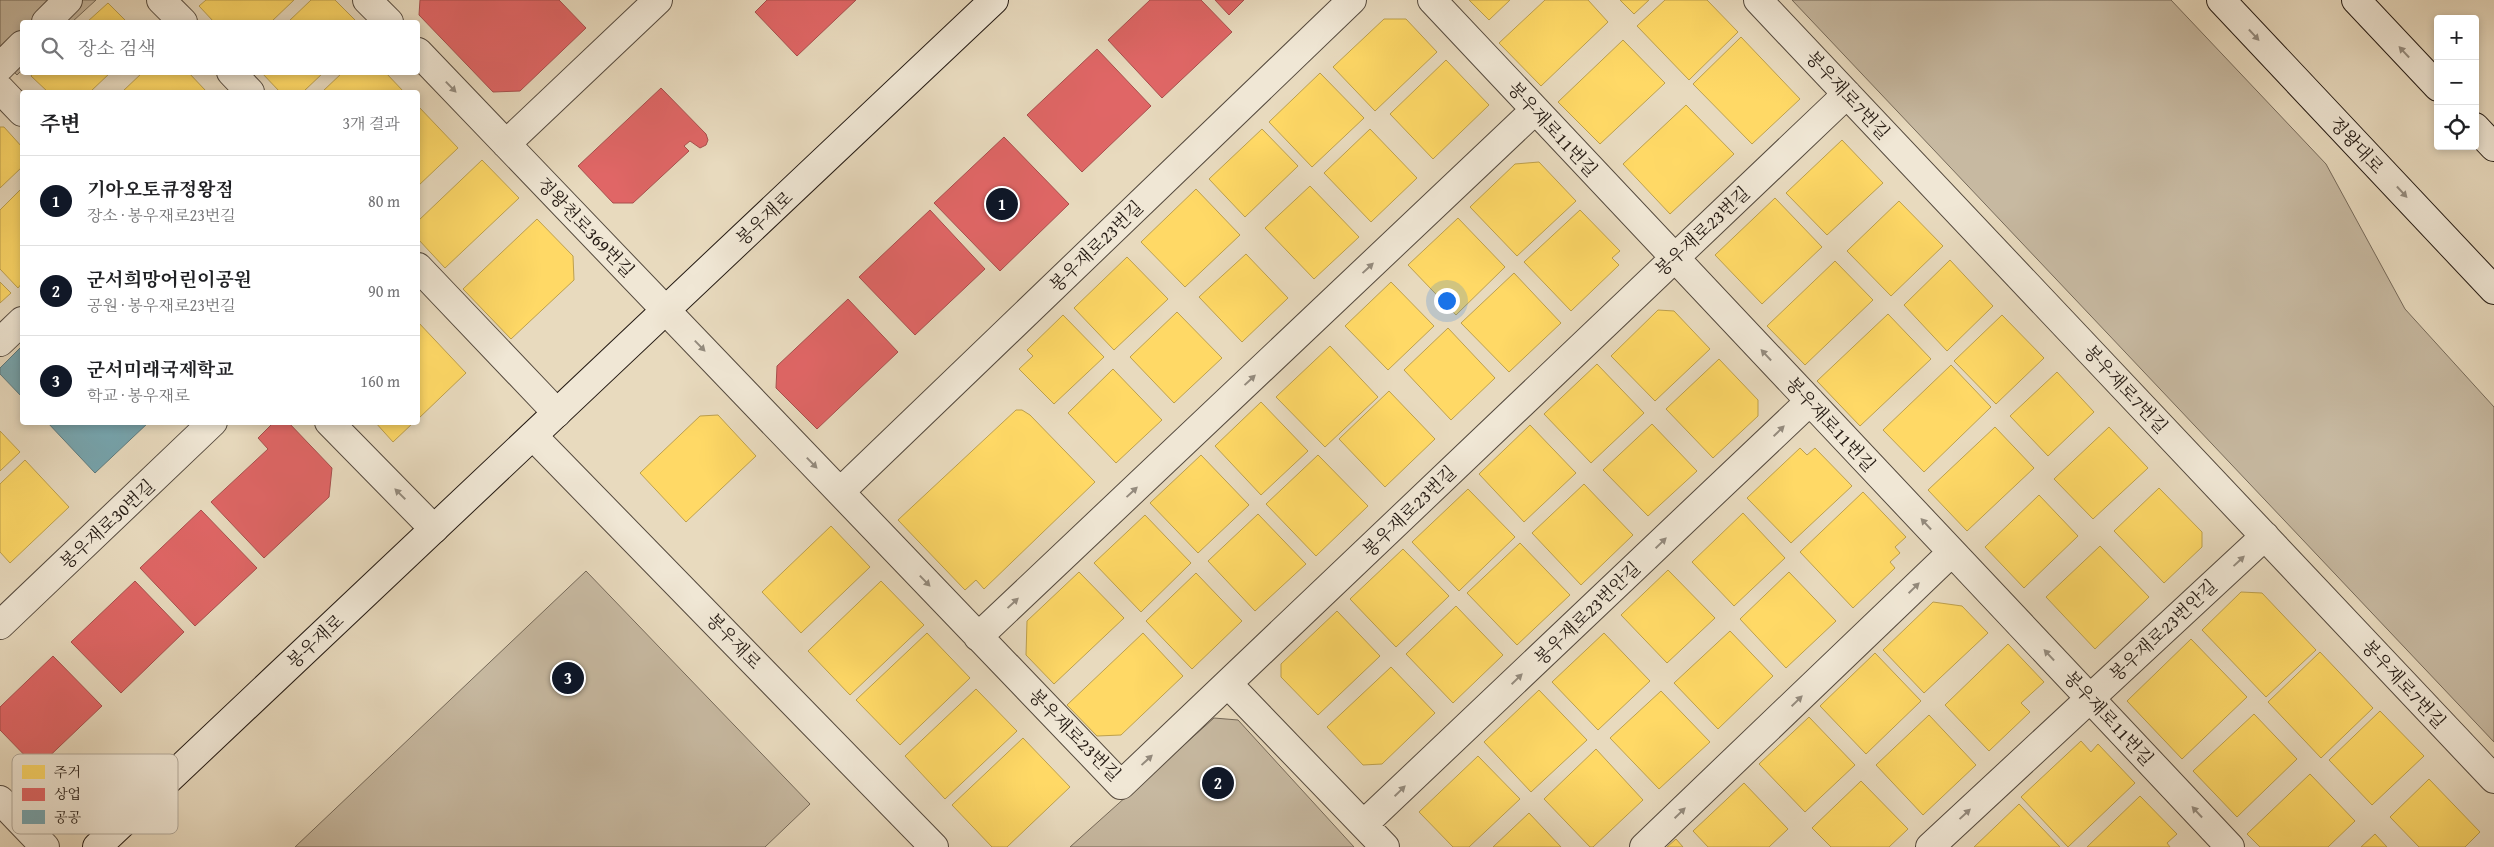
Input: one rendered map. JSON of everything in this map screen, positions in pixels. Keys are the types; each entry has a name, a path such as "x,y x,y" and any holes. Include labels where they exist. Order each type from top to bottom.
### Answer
{"street":[{"path":"48,20 68,0"},
{"path":"161,0 181,20"},
{"path":"368,0 387,20"},
{"path":"506,144 658,0"},
{"name":"봉우재로","path":"178,771 994,0"},
{"name":"봉우재로23번길","path":"840,492 1352,0"},
{"name":"봉우재로11번길","path":"1432,0 2090,698 2224,845"},
{"name":"봉우재로7번길","path":"1758,0 2494,779"},
{"name":"정왕대로","path":"2221,0 2494,290"},
{"path":"2356,0 2434,83"},
{"path":"0,68 20,47"},
{"name":"정왕천로369번길","path":"420,54 666,311"},
{"path":"233,75 248,90"},
{"path":"0,89 20,110"},
{"name":"봉우재로23번길","path":"666,311 1121,785 1847,94"},
{"path":"978,637 1535,110"},
{"path":"2479,131 2494,147"},
{"path":"420,270 557,413"},
{"path":"0,342 20,323"},
{"name":"봉우재로23번안길","path":"1364,824 1810,401"},
{"name":"봉우재로30번길","path":"0,625 210,425"},
{"path":"332,425 434,529"},
{"name":"봉우재로","path":"534,436 934,847"},
{"name":"봉우재로23번안길","path":"1930,847 2265,536"},
{"path":"1644,847 1952,552"},
{"path":"1228,684 1385,847"},
{"path":"0,800 12,813"},
{"path":"33,834 45,847"},
{"name":"봉우재로","path":"97,847 111,834"}],"shaded area":[{"path":"0,0 96,0 74,20 20,20 20,72 17,75 0,57"},
{"path":"1792,0 2171,0 2326,164 2405,309 2494,407 2494,742"},
{"path":"586,571 810,804 765,847 295,847"},
{"path":"1214,718 1238,720 1354,847 1070,847"}],"building: 주거":[{"path":"206,0 294,0 273,20 212,20 199,6"},
{"path":"311,0 335,0 355,20 290,20"},
{"path":"1469,0 1510,0 1489,20"},
{"path":"1545,0 1588,0 1608,22 1541,86 1499,43"},
{"path":"1620,0 1649,0 1634,14"},
{"path":"1665,0 1707,0 1738,32 1689,80 1637,26"},
{"path":"108,3 125,20 89,20"},
{"path":"1384,19 1406,19 1437,52 1375,111 1333,67"},
{"path":"1741,37 1800,99 1752,144 1693,84"},
{"path":"1623,40 1665,83 1600,144 1558,102"},
{"path":"1446,60 1489,105 1433,159 1390,114"},
{"path":"1320,73 1364,118 1312,167 1269,122"},
{"path":"108,75 92,90 46,90 31,76"},
{"path":"140,75 191,75 205,90 124,90"},
{"path":"264,75 321,75 305,90 278,90"},
{"path":"340,75 388,75 402,90 324,90"},
{"path":"1686,105 1734,154 1670,214 1623,164"},
{"path":"420,108 458,148 420,184"},
{"path":"0,127 4,127 20,145 20,169 0,188"},
{"path":"1262,129 1298,166 1245,217 1209,179"},
{"path":"1370,129 1417,178 1371,222 1324,173"},
{"path":"1842,140 1883,183 1827,235 1786,193"},
{"path":"482,160 519,198 445,268 420,241 420,219"},
{"path":"1539,162 1576,201 1517,256 1470,207 1515,164"},
{"path":"1310,186 1359,237 1314,279 1265,228"},
{"path":"1196,189 1240,235 1185,287 1141,242"},
{"path":"20,190 20,286 18,288 0,269 0,210"},
{"path":"1775,198 1822,247 1762,304 1715,255"},
{"path":"1899,201 1943,246 1891,296 1847,251"},
{"path":"1580,210 1620,251 1612,258 1619,265 1571,311 1524,262"},
{"path":"1458,218 1505,267 1456,315 1408,265"},
{"path":"537,219 573,256 574,280 511,339 463,289"},
{"path":"1246,254 1288,298 1242,342 1199,297"},
{"path":"1127,257 1168,299 1114,350 1074,308"},
{"path":"1950,260 1993,306 1947,351 1904,305"},
{"path":"1835,261 1873,300 1805,365 1767,326"},
{"path":"1514,273 1561,323 1509,372 1461,323"},
{"path":"0,282 11,293 0,303"},
{"path":"1391,282 1434,326 1388,370 1345,326"},
{"path":"1658,310 1674,311 1710,349 1655,401 1611,356"},
{"path":"1177,312 1222,358 1174,403 1130,357"},
{"path":"1888,314 1931,359 1860,426 1817,381"},
{"path":"1063,315 1104,357 1054,404 1019,369 1033,356 1027,350"},
{"path":"2002,315 2044,358 1996,404 1954,361"},
{"path":"420,324 466,373 420,417"},
{"path":"1448,328 1495,378 1451,420 1404,370"},
{"path":"1330,346 1378,397 1325,447 1276,397"},
{"path":"1719,359 1758,400 1758,416 1713,458 1666,409"},
{"path":"1597,364 1644,413 1591,463 1544,414"},
{"path":"1951,365 1991,407 1924,472 1883,430"},
{"path":"1113,369 1162,420 1116,463 1068,413"},
{"path":"2057,372 2094,412 2048,456 2010,416"},
{"path":"1389,391 1435,439 1385,487 1339,439"},
{"path":"1261,402 1308,451 1261,495 1215,446"},
{"path":"1016,410 1022,410 1030,415 1095,482 984,589 976,580 965,590 898,520"},
{"path":"718,415 756,456 686,522 640,473 700,416"},
{"path":"1652,424 1697,471 1648,516 1603,470"},
{"path":"378,425 411,425 393,442"},
{"path":"1530,425 1576,473 1524,522 1479,474"},
{"path":"1995,427 2034,468 1967,531 1928,490"},
{"path":"2109,427 2148,468 2093,519 2054,479"},
{"path":"0,431 20,452 0,471"},
{"path":"1800,448 1807,455 1815,448 1852,486 1791,543 1747,498"},
{"path":"1201,455 1249,505 1198,553 1150,503"},
{"path":"1318,455 1368,506 1316,556 1266,504"},
{"path":"25,460 69,507 10,563 0,552 0,484"},
{"path":"1584,484 1633,535 1581,585 1532,533"},
{"path":"2159,488 2202,532 2202,547 2164,583 2114,531"},
{"path":"1468,489 1515,537 1459,591 1412,542"},
{"path":"1863,492 1906,537 1895,547 1900,553 1890,562 1895,568 1853,608 1800,552"},
{"path":"2039,495 2078,536 2024,588 1985,547"},
{"path":"1743,513 1785,558 1734,606 1692,562"},
{"path":"1258,514 1306,564 1255,611 1208,561"},
{"path":"1145,515 1191,563 1141,612 1094,563"},
{"path":"831,526 870,567 801,633 762,592"},
{"path":"1520,543 1570,595 1517,645 1467,593"},
{"path":"2100,546 2149,597 2095,649 2046,597"},
{"path":"1403,549 1449,596 1396,647 1350,599"},
{"path":"1668,570 1715,618 1667,663 1621,615"},
{"path":"1079,572 1124,618 1054,684 1026,655 1027,621"},
{"path":"1789,572 1836,621 1786,668 1740,619"},
{"path":"1196,573 1242,621 1192,669 1146,621"},
{"path":"881,581 924,625 850,695 808,651"},
{"path":"2241,592 2262,593 2316,650 2266,697 2202,630"},
{"path":"1933,602 1962,606 1988,633 1924,693 1883,650"},
{"path":"1456,606 1503,655 1453,703 1406,654"},
{"path":"1337,611 1380,656 1318,715 1281,677 1281,664"},
{"path":"1730,631 1773,676 1718,729 1674,683"},
{"path":"927,633 970,678 900,745 856,700"},
{"path":"1143,633 1183,676 1121,735 1097,736 1067,705"},
{"path":"1604,633 1650,681 1598,730 1552,682"},
{"path":"2191,639 2247,697 2182,759 2127,701"},
{"path":"2008,644 2044,682 2021,703 2030,712 1989,751 1945,705"},
{"path":"2320,652 2373,708 2321,758 2268,702"},
{"path":"1875,653 1921,701 1866,754 1820,706"},
{"path":"1391,667 1435,713 1382,764 1363,765 1327,727"},
{"path":"976,689 1017,731 945,799 905,756"},
{"path":"1539,690 1587,740 1531,792 1484,742"},
{"path":"1661,691 1710,742 1659,789 1610,738"},
{"path":"2380,711 2424,756 2372,805 2329,760"},
{"path":"2254,714 2297,759 2237,817 2193,771"},
{"path":"1929,715 1976,765 1923,815 1876,765"},
{"path":"1809,717 1855,765 1805,812 1759,764"},
{"path":"1023,738 1070,787 1007,847 992,847 952,805"},
{"path":"2081,741 2091,752 2098,744 2135,783 2068,847 2021,797"},
{"path":"1596,749 1643,800 1593,847 1590,847 1544,799"},
{"path":"1478,756 1520,799 1469,847 1453,847 1419,812"},
{"path":"2310,774 2355,821 2328,847 2260,847 2247,834"},
{"path":"2429,779 2480,832 2465,847 2419,847 2390,817"},
{"path":"1861,781 1908,829 1889,847 1831,847 1812,828"},
{"path":"1744,783 1788,829 1769,847 1708,847 1693,831"},
{"path":"2140,796 2177,834 2167,843 2170,847 2087,847"},
{"path":"2019,804 2060,847 1974,847"},
{"path":"1529,813 1561,847 1493,847"},
{"path":"2375,834 2387,847 2361,847"},
{"path":"1676,839 1683,847 1667,847"}],"building: 상업":[{"path":"420,0 559,0 586,28 520,91 493,92 419,15"},
{"path":"767,0 856,0 797,56 755,12"},
{"path":"1150,0 1201,0 1232,32 1162,98 1108,40"},
{"path":"1215,0 1244,0 1229,15"},
{"path":"1097,49 1151,106 1082,172 1027,115"},
{"path":"661,88 706,134 708,140 706,145 700,148 690,141 684,146 689,151 633,203 613,203 578,166"},
{"path":"1004,137 1069,204 1000,271 934,203"},
{"path":"930,210 985,269 915,335 859,277"},
{"path":"848,299 898,352 817,429 776,388 777,366"},
{"path":"271,425 291,425 332,468 329,497 264,558 211,502 268,449 258,438"},
{"path":"201,510 257,568 195,626 140,568"},
{"path":"135,581 184,632 121,693 71,642"},
{"path":"53,656 102,706 52,754 23,754 0,730 0,707"}],"building: 공공":[{"path":"20,348 20,395 0,374 0,368"},
{"path":"50,425 146,425 95,473"}],"place":[{"name":"기아오토큐정왕점","path":"1002,204"},
{"name":"군서미래국제학교","path":"568,678"},
{"name":"군서희망어린이공원","path":"1218,783"}]}
